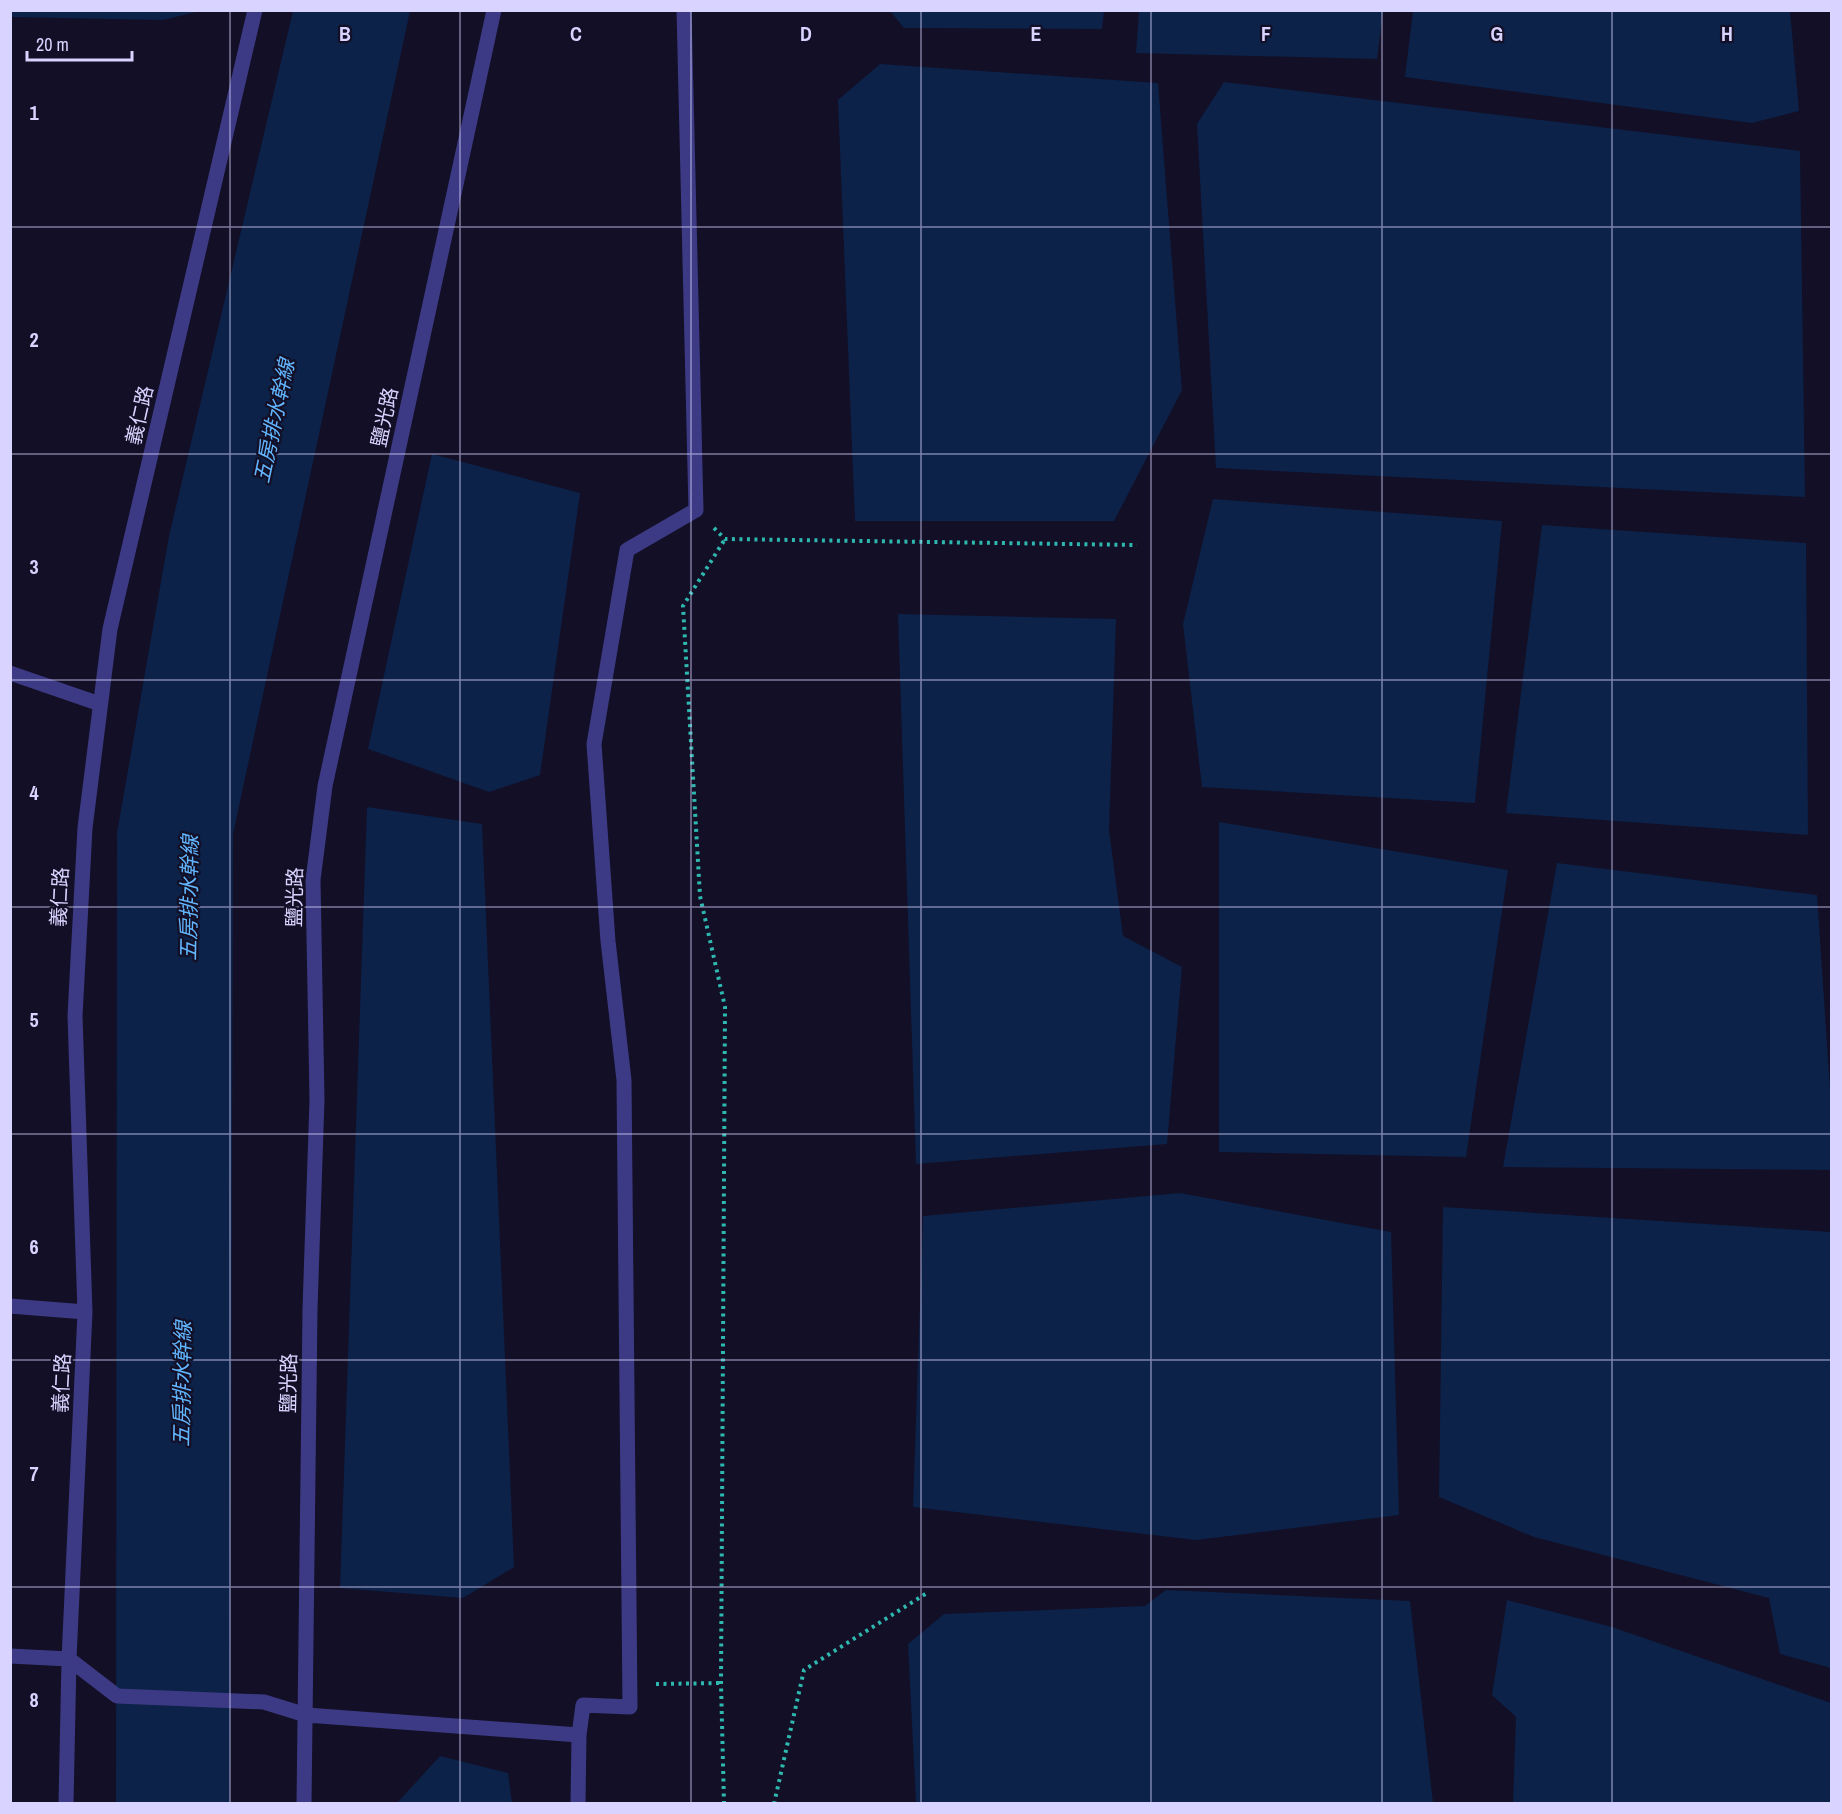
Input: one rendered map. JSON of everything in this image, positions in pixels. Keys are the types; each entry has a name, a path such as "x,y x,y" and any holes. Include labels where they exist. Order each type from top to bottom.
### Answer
{"street":[{"name":"義仁路","path":"66,1803 69,1659 85,1312 75,1016 85,828 110,629 255,10"},
{"name":"鹽光路","path":"304,1803 310,1309 317,1100 313,880 324,786 494,10"},
{"path":"578,1803 579,1736 583,1705 630,1707 624,1080 608,941 594,744 627,550 696,510 684,10"},
{"path":"10,673 100,705"},
{"path":"10,1306 85,1312"},
{"path":"10,1656 69,1659 117,1696 264,1702 306,1715 579,1736"}],"path":[{"path":"696,510 725,539 1137,545"},
{"path":"724,1803 721,1683 725,1007 700,896 683,606 725,539"},
{"path":"774,1803 804,1670 927,1593"},
{"path":"629,1685 721,1683"}],"water":[{"path":"11,10 200,11 163,20 11,17"},
{"path":"1139,10 1383,11 1377,59 1136,53"},
{"name":"五房排水幹線","path":"293,11 410,11 233,834 230,1803 116,1804 117,833 169,536"},
{"path":"890,11 1104,11 1102,29 904,28"},
{"path":"1413,11 1790,11 1799,111 1752,123 1405,77"},
{"path":"880,64 1158,83 1182,390 1114,521 855,521 838,100"},
{"path":"1224,82 1800,151 1805,497 1216,468 1197,124"},
{"path":"432,454 580,493 540,775 489,792 368,749"},
{"path":"1213,499 1502,521 1475,803 1202,787 1183,624"},
{"path":"1542,525 1806,543 1808,835 1506,813"},
{"path":"898,614 1116,619 1109,830 1123,936 1182,967 1167,1144 916,1164"},
{"path":"367,807 482,824 514,1567 463,1598 340,1588"},
{"path":"1219,822 1508,870 1466,1157 1219,1152"},
{"path":"1557,863 1817,895 1831,1104 1831,1170 1503,1167"},
{"path":"1180,1193 1391,1232 1399,1515 1196,1540 913,1507 923,1216"},
{"path":"1443,1207 1831,1232 1831,1668 1780,1654 1769,1598 1534,1537 1439,1497"},
{"path":"1166,1590 1410,1601 1433,1803 916,1803 908,1644 944,1614 1145,1606"},
{"path":"1507,1600 1612,1627 1831,1703 1831,1803 1513,1803 1516,1717 1492,1695"},
{"path":"440,1756 508,1773 512,1803 397,1803"}]}
